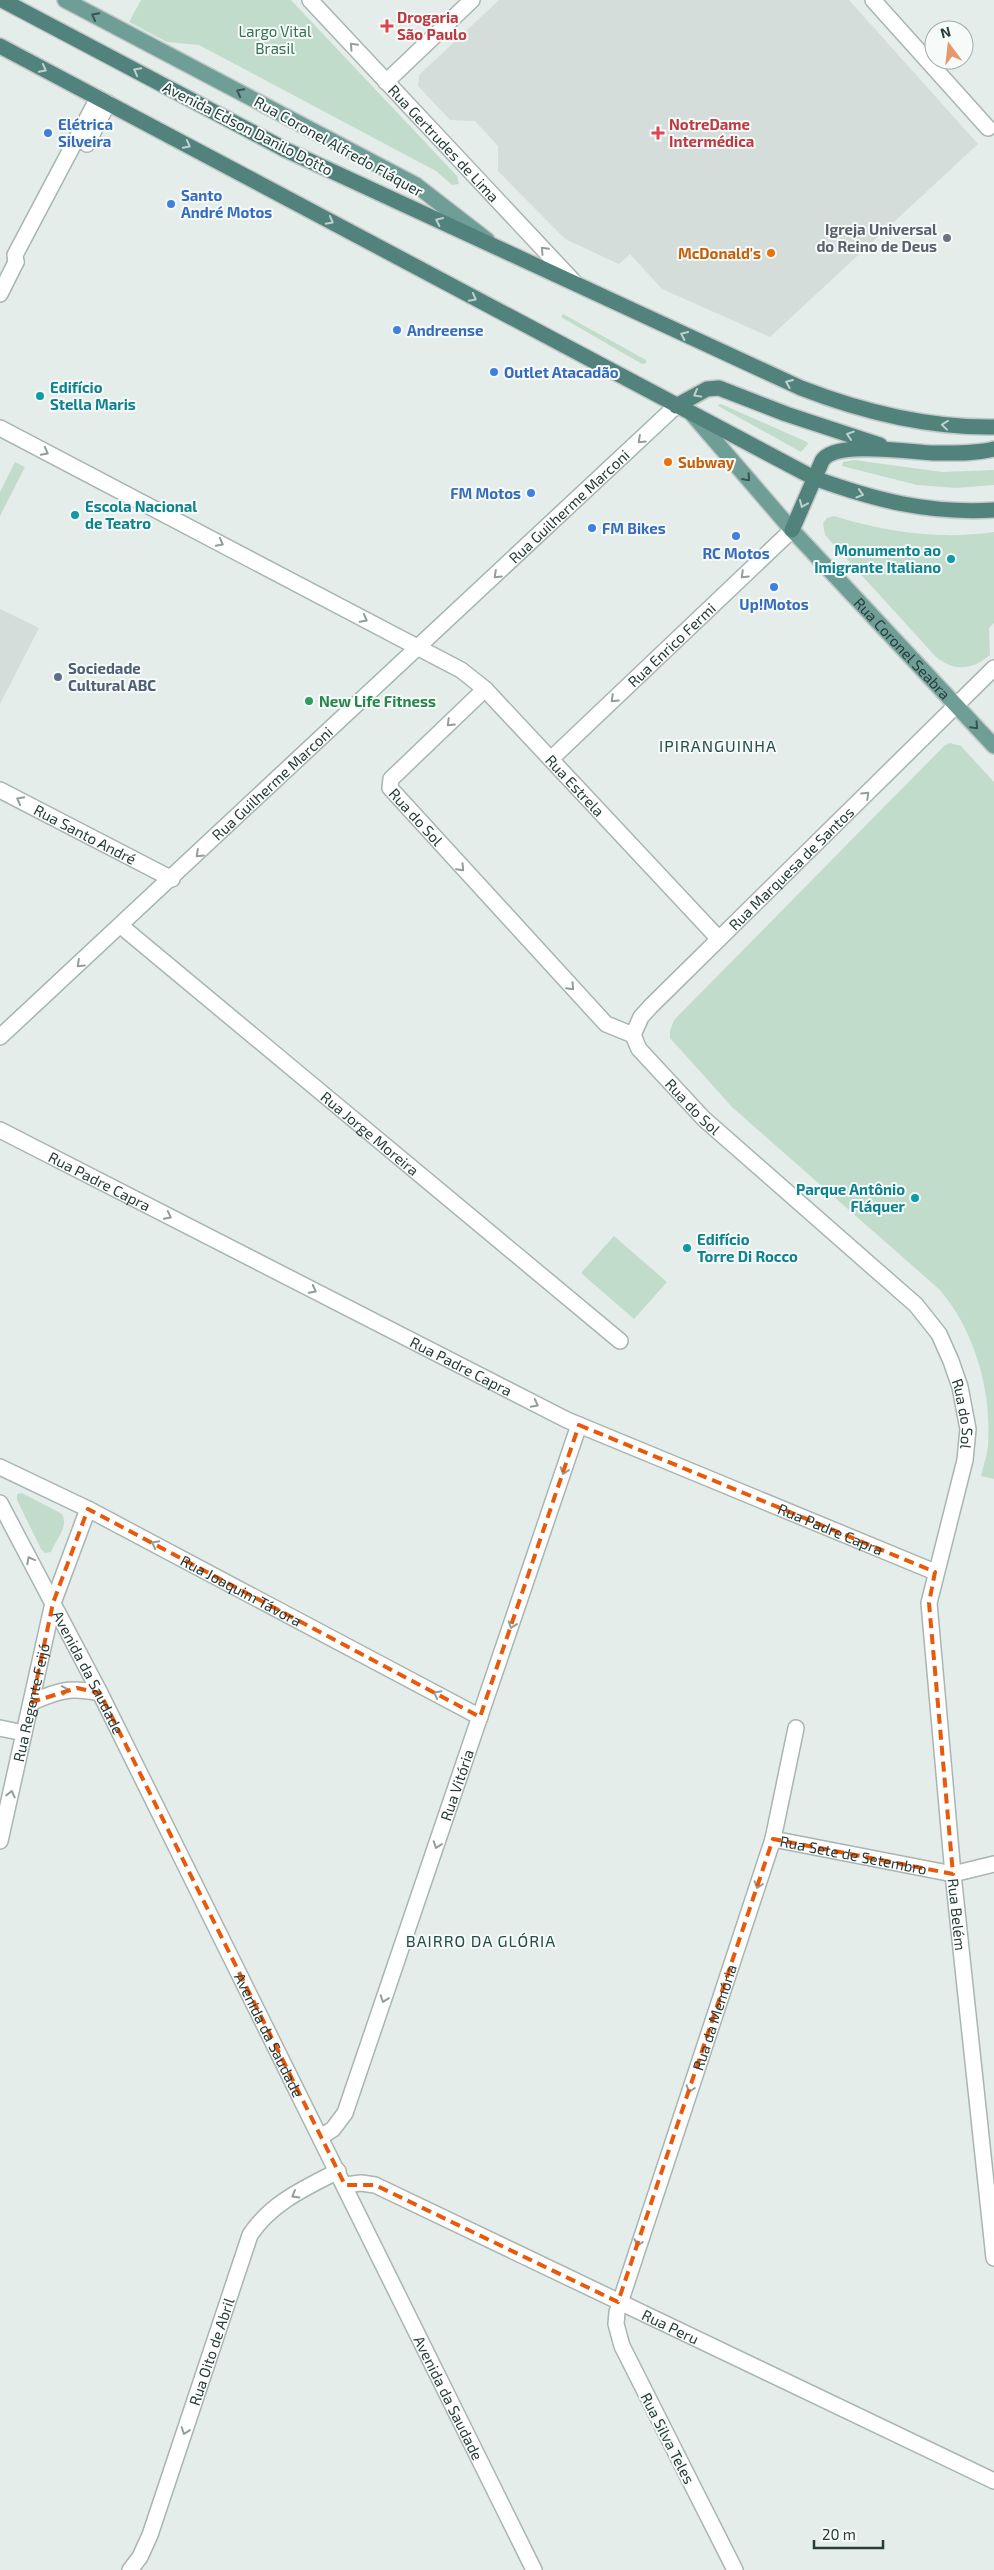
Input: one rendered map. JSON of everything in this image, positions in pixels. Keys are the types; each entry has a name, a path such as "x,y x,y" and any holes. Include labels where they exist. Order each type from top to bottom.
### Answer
{"highway":[{"name":"Avenida Edson Danilo Dotto","path":"2,0 286,150 499,249"},
{"path":"0,46 814,478 873,498 912,507 957,512 994,510"},
{"name":"Rua Coronel Alfredo Fláquer","path":"499,249 744,363 801,388 858,409 920,422 994,427"},
{"path":"676,406 707,389 718,388 786,414 896,450"},
{"path":"792,530 824,456 830,453 845,450 896,450 968,453 994,449"}],"main road":[{"name":"Rua Coronel Alfredo Fláquer","path":"66,0 416,185 499,249"},
{"name":"Rua Coronel Seabra","path":"692,414 792,530 994,746"}],"street":[{"name":"Rua Gertrudes de Lima","path":"310,0 578,286"},
{"path":"386,82 472,0"},
{"path":"874,0 988,128"},
{"path":"87,144 103,101"},
{"path":"0,294 18,260 14,255 103,101"},
{"name":"Rua Guilherme Marconi","path":"0,1038 676,406"},
{"name":"Rua Estrela","path":"1,430 461,670 485,689 718,939"},
{"name":"Rua Enrico Fermi","path":"551,759 792,530"},
{"name":"Rua Marquesa de Santos","path":"633,1035 640,1017 994,668"},
{"name":"Rua do Sol","path":"485,689 391,779 390,788 606,1024 633,1035 639,1049 704,1119 906,1295 924,1314 938,1334 951,1361 960,1387 966,1416 968,1446 935,1572"},
{"name":"Rua Santo André","path":"0,790 172,879"},
{"name":"Rua Jorge Moreira","path":"121,926 620,1341"},
{"name":"Rua Padre Capra","path":"0,1130 579,1425 935,1572"},
{"name":"Rua Vitória","path":"322,2138 333,2129 345,2113 579,1425"},
{"name":"Rua Joaquim Távora","path":"0,1467 88,1509 480,1717"},
{"name":"Avenida da Saudade","path":"0,1503 100,1693 322,2138 534,2570"},
{"name":"Rua Regente Feijó","path":"0,1841 53,1603 88,1509"},
{"name":"Rua Belém","path":"935,1572 929,1603 953,1874 994,2258"},
{"path":"32,1702 55,1692 77,1688 100,1693"},
{"path":"0,1728 24,1733"},
{"name":"Rua da Memória","path":"618,2302 773,1839 796,1728"},
{"name":"Rua Sete de Setembro","path":"773,1839 953,1874 994,1864"},
{"name":"Rua Oito de Abril","path":"130,2570 140,2557 150,2535 250,2235 272,2209 338,2171"},
{"name":"Rua Peru","path":"345,2185 361,2183 376,2185 994,2481"},
{"name":"Rua Silva Teles","path":"618,2302 616,2324 622,2346 734,2570"}],"highlighted area":[{"path":"579,1425 935,1572 929,1603 953,1874 773,1839 618,2302 375,2185 345,2185 100,1693 77,1688 32,1702 53,1603 88,1509 480,1717"}],"shaded area":[{"name":"NotreDame Intermédica","path":"499,0 849,0 978,144 770,337 662,289 630,254 619,264 565,239 498,171 498,146 475,121 450,120 418,86 419,75"},
{"path":"0,609 39,628 0,704"}],"green space":[{"name":"Largo Vital Brasil","path":"141,0 291,0 457,176 459,184 452,185 436,171 199,45 167,42 129,22"},
{"path":"563,314 646,360 646,363 642,364 561,317"},
{"path":"721,404 808,444 801,452 718,405"},
{"path":"854,460 942,472 994,470 994,485 956,488 917,485 842,466 843,462"},
{"path":"15,462 25,467 0,516 0,492"},
{"path":"834,516 893,530 933,535 994,532 994,623 989,628 990,655 977,664 963,667 950,665 936,657 825,535 823,523 827,518"},
{"name":"Parque Antônio Fláquer","path":"950,743 961,746 994,782 994,1479 981,1476 987,1454 989,1425 984,1384 979,1363 963,1324 952,1306 940,1290 732,1107 670,1038 670,1031 674,1020 944,746"},
{"path":"614,1236 667,1282 634,1319 581,1273"},
{"path":"22,1493 62,1514 64,1519 63,1528 51,1552 45,1553 41,1549 17,1500 17,1494"}],"place":[{"name":"Drogaria São Paulo","path":"387,26"},
{"name":"Elétrica Silveira","path":"48,133"},
{"name":"NotreDame Intermédica","path":"658,133"},
{"name":"Santo André Motos","path":"171,204"},
{"name":"Igreja Universal do Reino de Deus","path":"947,238"},
{"name":"McDonald's","path":"771,253"},
{"name":"Andreense","path":"397,330"},
{"name":"Outlet Atacadão","path":"494,372"},
{"name":"Edifício Stella Maris","path":"40,396"},
{"name":"Subway","path":"668,462"},
{"name":"FM Motos","path":"531,493"},
{"name":"Escola Nacional de Teatro","path":"75,515"},
{"name":"FM Bikes","path":"592,528"},
{"name":"RC Motos","path":"736,536"},
{"name":"Monumento ao Imigrante Italiano","path":"951,559"},
{"name":"Up!Motos","path":"774,587"},
{"name":"Sociedade Cultural ABC","path":"58,677"},
{"name":"New Life Fitness","path":"309,701"},
{"name":"Parque Antônio Fláquer","path":"915,1198"},
{"name":"Edifício Torre Di Rocco","path":"687,1248"}],"district":[{"name":"IPIRANGUINHA","path":"718,745"},
{"name":"BAIRRO DA GLÓRIA","path":"481,1940"}]}
